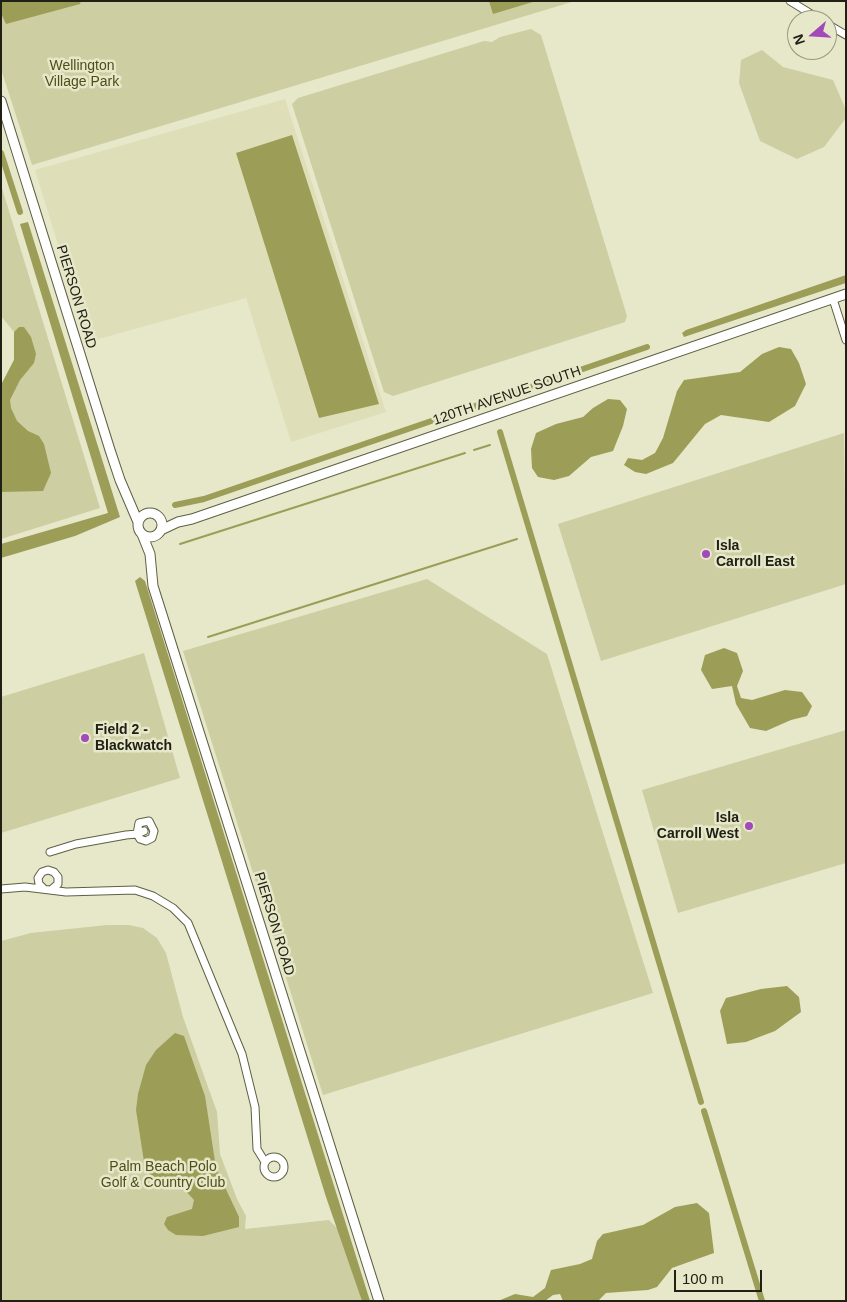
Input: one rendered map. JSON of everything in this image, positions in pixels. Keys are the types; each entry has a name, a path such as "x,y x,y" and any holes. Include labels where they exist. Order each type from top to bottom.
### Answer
{"street":[{"path":"790,1 805,10"},
{"name":"PIERSON ROAD","path":"1,101 110,450 120,480 130,499 138,522"},
{"name":"120TH AVENUE SOUTH","path":"158,533 178,522 201,516 846,294"},
{"path":"833,299 846,340"},
{"name":"PIERSON ROAD","path":"130,499 146,514"},
{"path":"146,514 153,514 160,519 158,533 151,537 142,534 138,527 138,522 146,514"},
{"name":"120TH AVENUE SOUTH","path":"160,519 178,522"},
{"name":"PIERSON ROAD","path":"150,554 158,533"},
{"name":"PIERSON ROAD","path":"142,534 150,554 153,586 378,1301"},
{"path":"50,852 76,844 140,832"},
{"path":"1,889 25,887 88,892 135,890 153,896 166,904 188,923 242,1054 255,1107 257,1148 266,1162"}],"shaded area":[{"path":"1,1 81,1 80,4 6,24 1,13"},
{"path":"489,1 536,1 493,14"},
{"path":"285,99 386,412 291,442 246,298 88,342 35,170"},
{"path":"292,135 379,404 319,418 236,153"},
{"path":"28,222 120,517 75,536 1,558 1,544 108,513 20,224"},
{"path":"846,275 846,283 684,337 682,333 686,330"},
{"path":"19,327 24,327 31,337 36,354 34,363 20,380 10,400 11,408 17,421 28,431 39,436 44,444 51,473 43,491 1,492 1,385 14,360 14,332"},
{"path":"779,347 791,349 799,363 806,384 795,406 769,422 721,415 705,424 673,463 646,474 635,472 624,465 628,458 642,460 655,453 663,438 677,391 684,380 740,372 762,354"},
{"path":"608,399 620,400 627,409 623,426 613,451 591,457 569,476 554,480 538,477 532,468 531,449 536,433 556,424 583,417"},
{"path":"140,577 145,581 370,1301 362,1301 326,1197 135,581"},
{"path":"724,648 737,653 743,671 737,686 741,698 752,700 785,690 802,692 812,706 807,716 791,720 766,731 750,728 736,704 732,686 712,689 701,670 705,655"},
{"path":"787,986 799,997 801,1012 775,1031 746,1042 727,1044 720,1011 726,998 761,989"},
{"path":"175,1033 184,1036 205,1096 216,1168 239,1217 239,1227 203,1236 176,1235 168,1230 164,1224 167,1217 192,1209 194,1200 184,1189 152,1177 145,1168 136,1110 138,1094 146,1065 156,1050"},
{"path":"697,1203 709,1213 714,1253 672,1268 657,1287 648,1290 606,1293 598,1301 563,1301 560,1294 553,1295 545,1301 498,1301 515,1294 533,1297 545,1288 551,1270 580,1264 592,1259 597,1241 603,1234 643,1225 675,1207"}],"green space":[{"name":"Wellington Village Park","path":"1,1 575,1 32,165 1,69"},
{"path":"531,29 541,35 627,316 625,322 393,396 384,392 292,104 298,98 484,41 492,42 500,37"},
{"path":"762,50 783,67 833,80 846,110 846,118 824,147 797,159 760,141 739,83 741,60"},
{"path":"1,185 100,508 1,539 1,385 14,360 15,345 14,332 1,316"},
{"name":"Isla Carroll East","path":"844,433 846,584 601,661 558,524"},
{"path":"427,579 547,654 653,993 323,1095 183,651"},
{"name":"Field 2 - Blackwatch","path":"144,653 180,778 1,833 1,697"},
{"name":"Isla Carroll West","path":"846,730 846,863 678,913 642,790"},
{"name":"Palm Beach Polo Golf & Country Club","path":"107,925 129,925 143,928 157,938 166,953 183,1017 217,1112 220,1154 237,1199 246,1216 245,1229 329,1220 340,1231 362,1301 1,1301 1,941 31,933"}],"waterway":[{"path":"1,153 20,212"},
{"path":"175,505 204,499 647,347"},
{"path":"500,432 701,1102"},
{"path":"474,450 490,445"},
{"path":"180,544 465,453"},
{"path":"208,637 517,539"},
{"path":"704,1111 762,1301"}],"place":[{"name":"Isla Carroll East","path":"706,554"},
{"name":"Field 2 - Blackwatch","path":"85,738"},
{"name":"Isla Carroll West","path":"749,826"}]}
